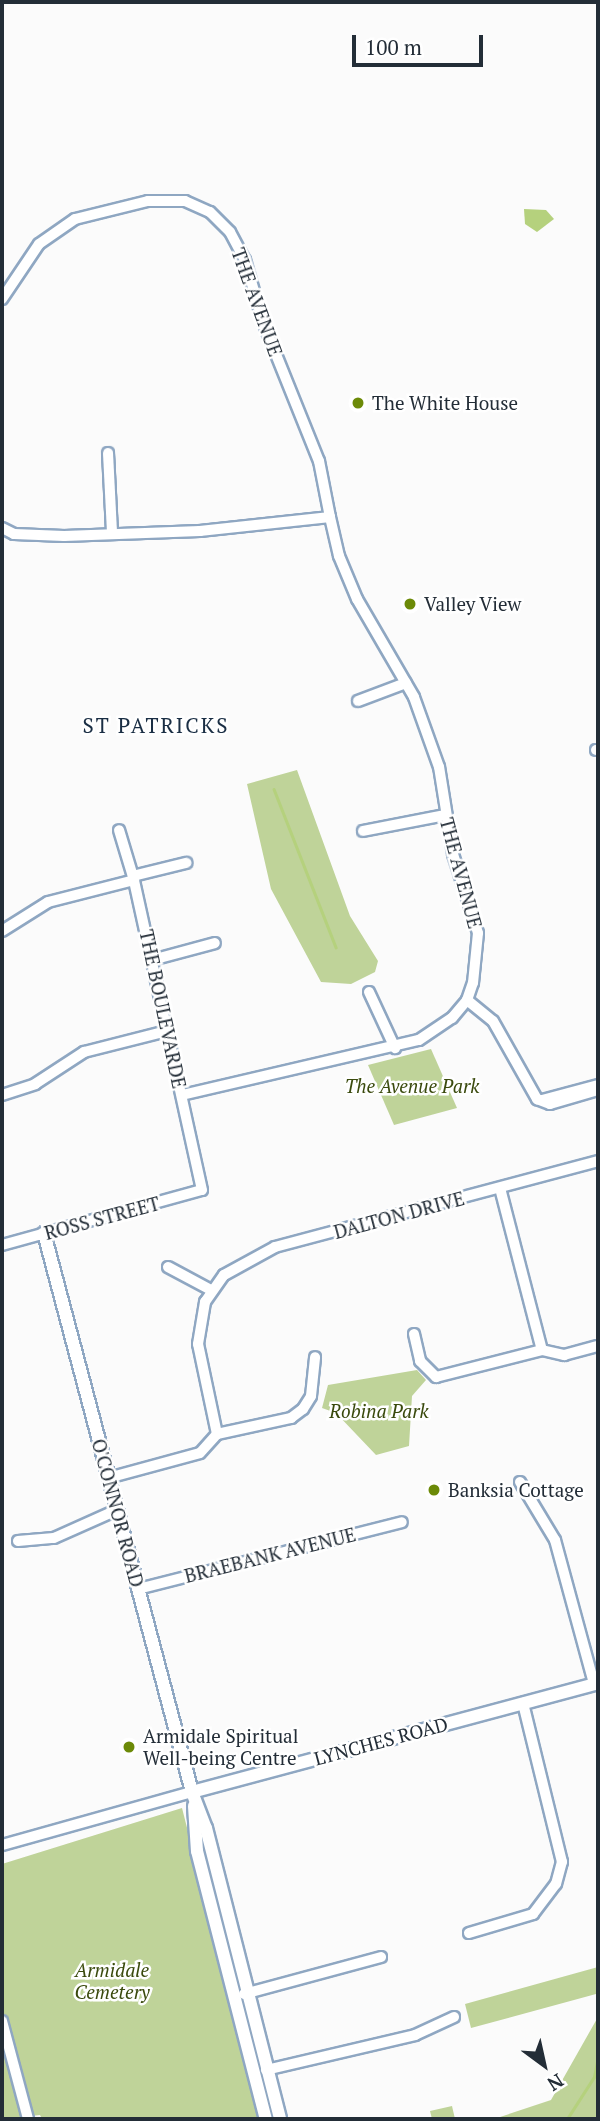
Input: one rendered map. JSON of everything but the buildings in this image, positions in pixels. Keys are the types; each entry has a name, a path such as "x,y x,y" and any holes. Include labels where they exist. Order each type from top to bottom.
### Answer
{"street":[{"name":"THE AVENUE","path":"2,299 39,244 75,219 148,201 184,201 210,212 230,232 245,260 263,322 319,461 339,556 357,600 406,683 439,767 445,815 478,933 478,959 467,1000 436,1031 395,1048 182,1096"},
{"path":"108,453 112,533"},
{"path":"2,528 40,536 201,531 330,517"},
{"path":"358,701 406,683"},
{"path":"363,831 445,815"},
{"name":"THE BOULEVARDE","path":"119,830 134,878 202,1190"},
{"path":"2,931 48,902 186,863"},
{"path":"152,960 215,943"},
{"path":"369,992 395,1048"},
{"path":"467,1000 493,1021 540,1100 550,1104 598,1088"},
{"path":"2,1095 35,1084 85,1052 167,1031"},
{"name":"DALTON DRIVE","path":"211,1290 247,1259 275,1247 598,1160"},
{"path":"500,1188 542,1350"},
{"name":"ROSS STREET","path":"2,1245 202,1190"},
{"name":"O'CONNOR ROAD","path":"44,1233 192,1792 206,1828 280,2119"},
{"path":"167,1267 211,1290 200,1317 198,1344 217,1434"},
{"path":"414,1334 420,1361 436,1377 542,1350 564,1355 598,1346"},
{"path":"108,1478 200,1453 217,1434 291,1418 303,1409 311,1396 315,1357"},
{"path":"520,1482 551,1530 596,1683"},
{"path":"18,1541 54,1538 117,1510"},
{"name":"BRAEBANK AVENUE","path":"138,1589 402,1522"},
{"name":"LYNCHES ROAD","path":"2,1845 596,1683"},
{"path":"469,1933 533,1914 556,1884 562,1862 523,1703"},
{"name":"O'CONNOR ROAD","path":"192,1792 197,1851 266,2119"},
{"path":"233,1997 381,1957"},
{"path":"267,2070 415,2035 454,2017"},
{"path":"2,2021 28,2119"}],"green space":[{"path":"297,770 350,916 378,961 375,972 351,984 321,982 271,889 247,784"},
{"name":"The Avenue Park","path":"431,1049 457,1108 394,1125 368,1065"},
{"name":"Robina Park","path":"417,1370 426,1380 412,1396 409,1446 376,1455 336,1413 322,1408 328,1385"},
{"name":"Armidale Cemetery","path":"182,1808 261,2119 42,2119 40,2115 2,2119 2,1864"},
{"path":"598,1967 598,2002 596,1994 471,2028 465,2004"},
{"path":"598,2017 598,2119 494,2119 551,2100"},
{"path":"452,2106 455,2119 432,2119 430,2111"}],"shaded area":[{"path":"524,209 546,210 554,219 537,232 525,224"}],"waterway":[{"path":"274,789 336,947"},
{"path":"567,2119 594,2077 598,2056"}],"place":[{"name":"The White House","path":"358,403"},
{"name":"Valley View","path":"410,604"},
{"name":"Banksia Cottage","path":"434,1490"},
{"name":"Armidale Spiritual Well-being Centre","path":"129,1747"}],"district":[{"name":"ST PATRICKS","path":"156,725"}]}
